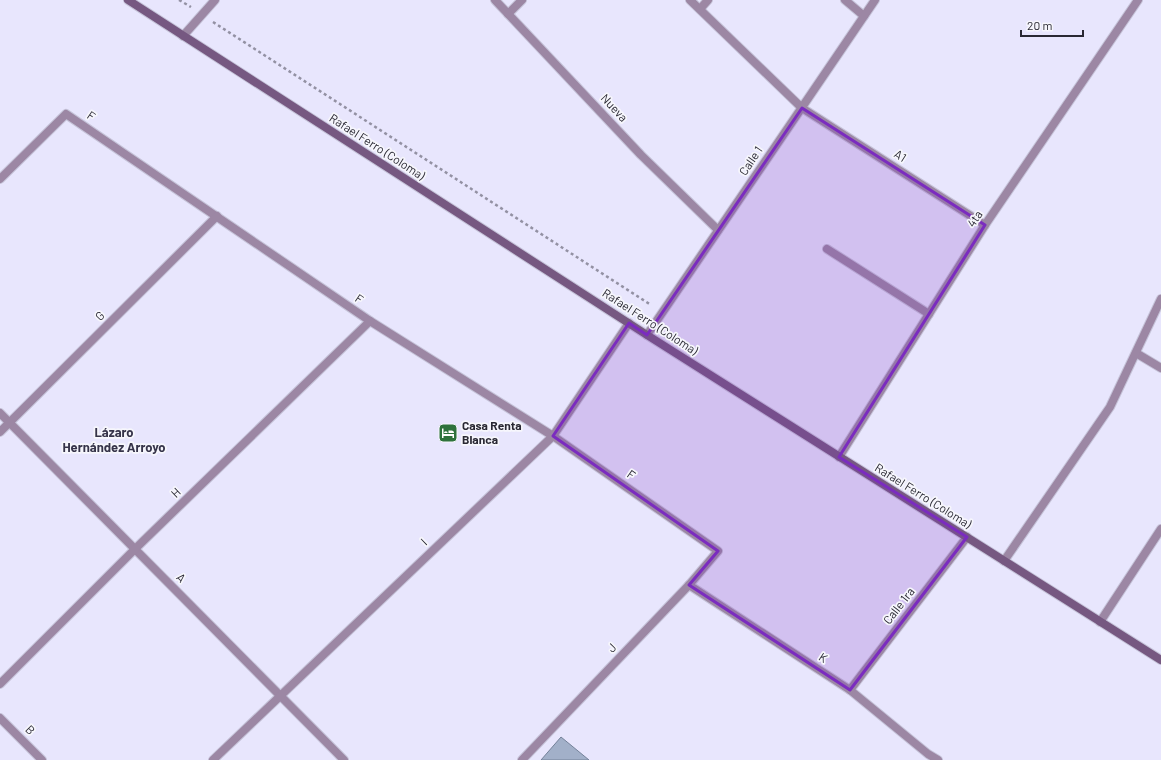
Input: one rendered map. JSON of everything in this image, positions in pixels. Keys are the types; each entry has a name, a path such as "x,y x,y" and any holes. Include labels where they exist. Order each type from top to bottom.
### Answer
{"main road":[{"name":"Rafael Ferro (Coloma)","path":"128,0 647,335 1161,660"}],"street":[{"path":"183,36 215,0"},
{"name":"Nueva","path":"495,0 641,155 718,230"},
{"path":"508,14 522,0"},
{"name":"A1","path":"690,0 802,108 985,225"},
{"path":"700,9 708,0"},
{"path":"845,0 864,16"},
{"name":"Calle 1","path":"647,335 875,0"},
{"name":"4ta","path":"839,456 985,225 1138,0"},
{"name":"F","path":"0,179 66,114 370,321 553,436 718,551"},
{"name":"G","path":"0,432 217,216"},
{"path":"828,249 929,314"},
{"path":"1004,561 1110,407 1161,299"},
{"name":"H","path":"0,684 135,549 370,321"},
{"name":"I","path":"213,760 553,436 629,323"},
{"path":"1136,353 1161,368"},
{"name":"A","path":"0,412 344,760"},
{"path":"1100,622 1161,529"},
{"name":"Calle 1ra","path":"850,690 967,538"},
{"name":"J","path":"525,759 689,585 718,551"},
{"name":"K","path":"689,585 850,690 928,754 938,760"},
{"name":"B","path":"0,718 42,760"}],"path":[{"path":"179,0 662,312"}],"highlighted area":[{"path":"802,108 985,225 839,457 967,537 850,690 689,585 718,551 553,436 629,323 647,335"}],"building":[{"path":"561,737 589,760 541,760"}],"place":[{"name":"Casa Renta Blanca","path":"448,433"}],"district":[{"name":"Lázaro Hernández Arroyo","path":"114,440"}]}
